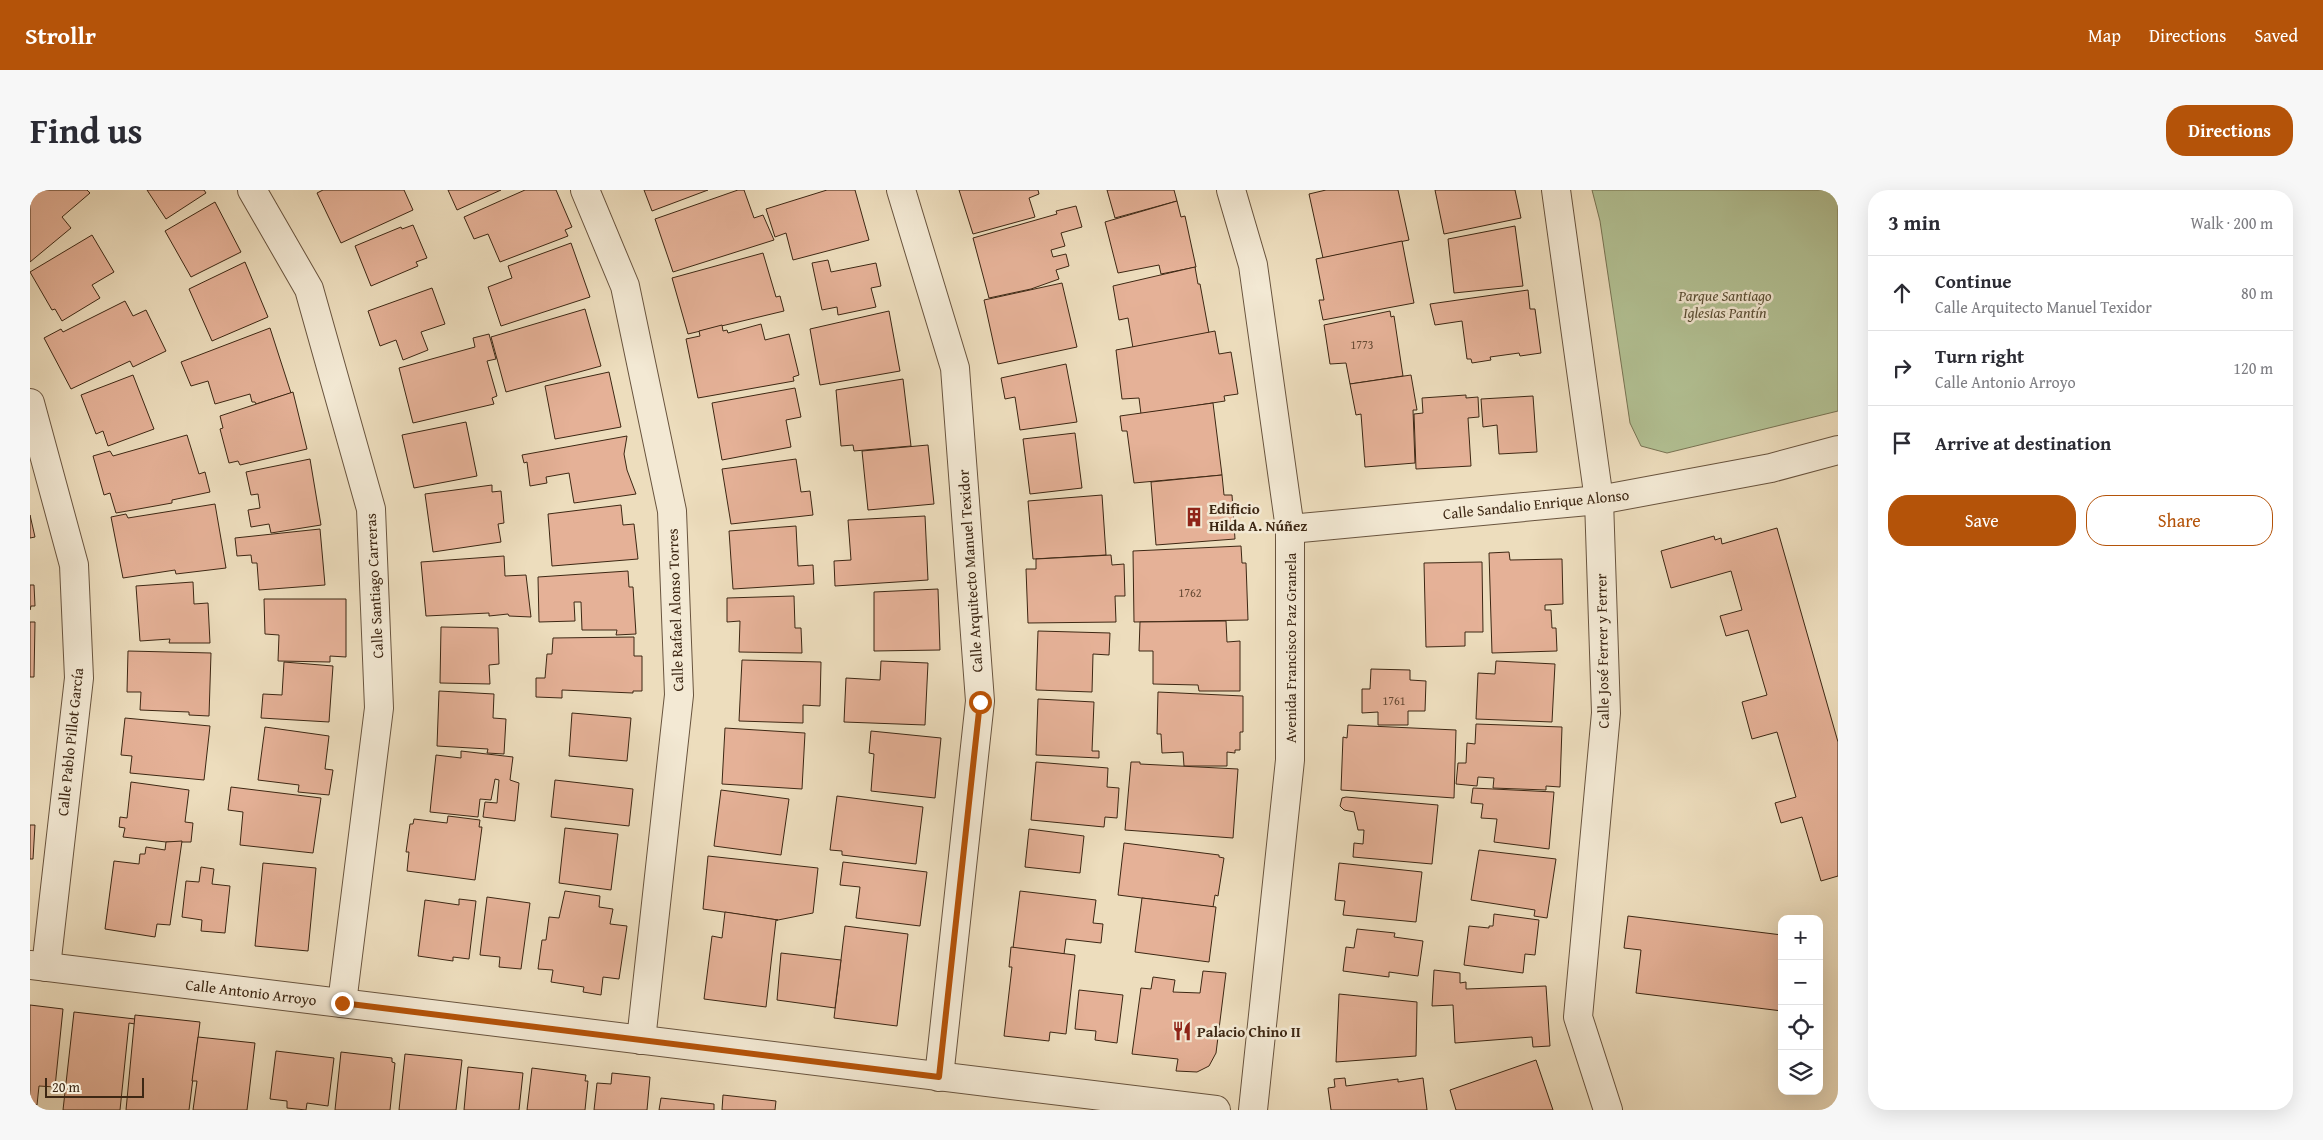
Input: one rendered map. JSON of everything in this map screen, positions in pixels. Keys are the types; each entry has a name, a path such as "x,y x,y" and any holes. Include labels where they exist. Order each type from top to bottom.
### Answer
{"street":[{"name":"Calle Santiago Carreras","path":"252,190 309,289 370,509 379,708 342,1003"},
{"name":"Calle Rafael Alonso Torres","path":"585,190 625,286 672,511 679,695 641,1040"},
{"name":"Calle Arquitecto Manuel Texidor","path":"901,190 954,368 980,702 939,1077"},
{"name":"Avenida Francisco Paz Granela","path":"1231,190 1253,265 1290,529 1290,760 1253,1110"},
{"name":"Calle José Ferrer y Ferrer","path":"1556,190 1599,500 1606,714 1578,1017 1608,1110"},
{"name":"Calle Pablo Pillot García","path":"30,403 74,564 79,678 38,966"},
{"name":"Calle Sandalio Enrique Alonso","path":"1290,529 1599,500 1770,468 1838,450"},
{"name":"Calle Antonio Arroyo","path":"38,966 1216,1110"}],"green space":[{"name":"Parque Santiago Iglesias Pantín","path":"1592,190 1838,190 1838,411 1667,453 1641,446 1630,423 1600,221"}],"building":[{"path":"30,190 87,190 90,193 62,217 71,228 30,262"},
{"path":"147,190 204,190 206,193 166,219"},
{"path":"323,190 404,190 413,210 341,243 317,193"},
{"path":"448,190 501,190 457,210"},
{"path":"525,190 556,190 572,227 565,230 568,236 500,262 488,234 474,239 464,217"},
{"path":"644,190 708,190 652,211"},
{"path":"738,190 744,190 754,218 763,215 774,240 673,272 655,219"},
{"path":"827,190 855,190 869,240 793,260 786,233 775,237 766,209"},
{"path":"959,190 1038,190 1039,194 1029,198 1035,217 973,234"},
{"path":"1107,190 1174,190 1177,201 1115,218"},
{"path":"1326,190 1398,190 1409,240 1323,258 1309,194"},
{"path":"1435,190 1515,190 1521,218 1444,234"},
{"path":"1177,201 1181,217 1185,216 1196,267 1161,274 1159,265 1118,273 1105,222"},
{"path":"215,202 241,252 191,277 165,231"},
{"path":"1076,206 1082,227 1061,233 1065,246 1051,250 1053,257 1066,254 1069,266 1056,270 1059,279 1031,289 989,298 973,238 1057,214 1056,211"},
{"path":"413,225 427,258 416,262 418,266 371,286 355,246 401,227 402,229"},
{"path":"1515,226 1523,286 1454,293 1448,239"},
{"path":"92,235 114,272 92,285 100,298 62,321 55,309 52,310 30,272"},
{"path":"1402,241 1414,303 1323,320 1319,300 1324,300 1316,259"},
{"path":"571,243 590,297 501,326 488,287 512,278 508,266"},
{"path":"763,253 776,297 780,296 784,311 688,334 672,278"},
{"path":"828,260 831,272 876,263 881,286 871,288 876,307 838,315 837,307 822,310 812,263"},
{"path":"245,262 268,317 212,341 189,289"},
{"path":"1195,267 1209,333 1133,348 1128,318 1119,320 1113,286"},
{"path":"1062,283 1077,347 998,364 984,300"},
{"path":"432,288 445,324 421,332 428,350 403,360 396,340 380,346 368,311"},
{"path":"1528,290 1530,309 1535,309 1541,353 1520,356 1519,353 1490,357 1491,360 1472,363 1471,359 1467,359 1462,321 1435,325 1430,304"},
{"path":"125,301 133,316 146,310 166,351 133,367 130,361 71,389 44,338 61,329 63,332"},
{"path":"585,309 601,366 506,392 491,337"},
{"path":"889,311 900,371 820,385 810,329"},
{"path":"1390,311 1391,317 1394,316 1403,376 1350,384 1346,363 1330,364 1324,325"},
{"path":"761,324 765,340 789,334 799,375 793,377 794,381 698,398 686,339 700,336 699,331 722,325 723,331 727,330 728,333"},
{"path":"270,328 291,393 256,404 252,402 250,394 215,404 208,381 191,386 181,362"},
{"path":"1215,331 1219,354 1231,352 1238,394 1224,396 1225,401 1141,414 1139,398 1122,399 1116,350"},
{"path":"489,334 496,359 487,361 497,396 492,398 494,404 413,423 399,368 475,347 473,338"},
{"path":"1066,364 1077,422 1020,430 1015,397 1005,399 1001,378"},
{"path":"609,372 621,427 555,439 545,386"},
{"path":"133,375 154,429 108,446 103,431 96,434 81,395"},
{"path":"1411,375 1417,410 1413,410 1415,463 1365,467 1361,414 1356,415 1350,384"},
{"path":"903,379 911,446 854,451 853,445 841,446 836,390"},
{"path":"795,388 801,417 786,420 791,447 722,460 712,403"},
{"path":"293,392 307,449 240,465 238,461 229,463 220,429 223,428 220,416"},
{"path":"1466,395 1466,398 1478,397 1479,417 1468,418 1471,466 1416,469 1414,414 1423,413 1422,398"},
{"path":"1533,396 1537,452 1499,454 1497,425 1483,427 1481,399"},
{"path":"1213,403 1222,475 1134,483 1127,431 1122,431 1120,416"},
{"path":"466,422 477,476 414,488 402,435"},
{"path":"1075,433 1082,488 1030,494 1023,439"},
{"path":"187,435 199,474 205,472 210,492 172,500 172,503 116,513 110,493 104,495 93,456 110,451 113,456"},
{"path":"627,436 624,454 627,470 636,494 574,503 569,473 546,477 547,483 530,486 527,462 524,463 522,455"},
{"path":"928,445 934,504 868,510 862,451"},
{"path":"310,459 321,525 271,533 269,524 251,527 248,510 260,508 258,494 251,495 246,472"},
{"path":"796,459 801,492 810,491 813,515 731,524 722,469"},
{"name":"Edificio Hilda A. Núñez","path":"1222,475 1224,495 1232,495 1235,539 1156,545 1151,482"},
{"path":"492,485 492,492 501,491 504,523 498,524 501,542 433,552 425,494"},
{"path":"1102,495 1106,555 1033,559 1028,501"},
{"path":"215,504 226,568 176,574 175,570 123,578 111,517 126,514 128,518"},
{"path":"621,505 623,525 634,524 638,559 552,566 548,514"},
{"path":"30,515 35,537 30,538"},
{"path":"925,516 928,580 835,586 834,561 851,560 848,520"},
{"path":"796,526 798,566 813,565 814,584 733,589 729,531"},
{"path":"1777,528 1838,742 1838,876 1821,881 1802,817 1781,823 1775,803 1796,797 1777,732 1752,739 1742,702 1767,695 1748,630 1726,636 1720,616 1742,610 1731,571 1671,588 1661,551 1714,536 1715,540 1721,538 1722,544"},
{"path":"320,529 325,585 259,590 257,563 252,563 251,555 237,556 235,538"},
{"path":"1241,546 1242,563 1246,563 1248,620 1134,622 1133,551"},
{"path":"1509,552 1510,560 1562,559 1563,604 1545,605 1545,610 1551,610 1552,628 1556,628 1557,651 1492,653 1489,553"},
{"path":"1111,555 1112,565 1124,564 1125,596 1115,596 1116,622 1028,623 1026,569 1036,569 1036,559"},
{"path":"504,556 505,576 526,575 531,617 509,616 508,614 489,616 489,613 426,616 421,562"},
{"path":"1482,562 1483,632 1465,632 1465,646 1426,647 1424,563"},
{"path":"628,571 629,587 633,587 636,634 616,635 617,630 582,630 581,602 574,602 575,621 539,622 538,577"},
{"path":"193,582 194,604 208,603 210,643 169,643 170,639 140,641 136,586"},
{"path":"30,585 34,585 35,606 31,606 30,610"},
{"path":"938,589 940,650 874,651 874,592"},
{"path":"794,596 795,628 801,628 802,653 739,652 740,621 727,622 727,598"},
{"path":"264,599 346,599 346,657 330,656 330,662 278,661 279,635 265,634"},
{"path":"1226,621 1227,642 1240,641 1240,691 1199,691 1198,685 1153,684 1153,651 1139,651 1140,622"},
{"path":"30,622 35,622 34,677 30,677"},
{"path":"441,627 498,628 499,664 489,665 490,684 440,683"},
{"path":"1038,631 1110,633 1109,655 1093,654 1092,692 1036,690"},
{"path":"634,637 634,656 642,656 642,691 633,691 633,693 562,690 562,698 536,697 536,678 545,678 547,654 552,654 553,638"},
{"path":"128,651 211,653 209,716 189,715 189,712 140,710 141,692 127,692"},
{"path":"742,660 821,662 820,706 803,705 803,723 739,721"},
{"path":"881,661 928,663 925,725 844,722 846,678 880,680"},
{"path":"1496,661 1555,664 1552,722 1476,719 1478,673 1495,674"},
{"path":"284,662 333,666 329,722 261,718 263,694 282,695"},
{"path":"1371,669 1410,670 1410,680 1426,681 1425,711 1408,711 1408,725 1378,725 1378,712 1362,713 1362,689 1370,689"},
{"path":"439,691 494,694 493,718 506,719 504,754 487,753 488,749 437,746"},
{"path":"1158,692 1243,696 1243,732 1240,732 1240,750 1235,750 1235,753 1227,752 1227,766 1184,766 1183,752 1162,753 1161,734 1157,734"},
{"path":"1038,699 1094,702 1092,751 1099,751 1099,758 1036,755"},
{"path":"572,713 631,718 627,761 569,756"},
{"path":"125,718 210,726 204,780 130,773 132,756 121,755"},
{"path":"1476,724 1562,727 1560,787 1546,786 1546,790 1493,788 1494,778 1478,777 1477,786 1456,784 1458,763 1466,763 1467,743 1475,744"},
{"path":"1348,725 1456,730 1454,798 1341,790 1343,737 1347,738"},
{"path":"265,727 329,736 325,769 333,770 329,795 298,792 299,785 258,780"},
{"path":"725,728 805,733 802,789 722,784"},
{"path":"871,731 941,738 935,798 871,791 874,754 869,753"},
{"path":"461,751 513,757 510,780 519,783 515,821 483,817 485,802 497,803 499,780 495,779 491,800 480,799 478,817 430,812 436,755 461,758"},
{"path":"1036,762 1108,768 1107,787 1119,788 1117,818 1105,817 1104,827 1031,820"},
{"path":"1131,762 1238,769 1233,838 1125,830"},
{"path":"555,780 633,789 629,826 551,817"},
{"path":"131,782 189,790 185,822 193,823 191,842 166,842 123,837 125,828 119,827 120,817 127,818"},
{"path":"231,787 321,798 313,853 240,845 243,812 228,810"},
{"path":"1473,788 1554,792 1549,849 1494,842 1497,819 1481,818 1483,804 1471,803"},
{"path":"721,790 789,799 781,855 714,846"},
{"path":"837,796 923,807 916,864 842,855 842,851 830,850"},
{"path":"1342,798 1438,805 1432,864 1353,857 1354,843 1363,844 1364,830 1358,830 1354,812 1344,810 1340,806"},
{"path":"448,816 480,820 479,827 482,827 475,880 407,871 409,852 406,852 410,824 413,824 414,819 447,823"},
{"path":"30,825 35,825 33,859 30,859"},
{"path":"565,828 618,834 611,890 559,883"},
{"path":"1029,829 1084,836 1080,873 1025,867"},
{"path":"182,841 170,925 157,924 155,937 105,929 114,861 139,864 140,854 145,854 146,847 165,850 166,842"},
{"path":"1124,843 1219,855 1219,857 1224,858 1218,896 1215,895 1213,907 1118,895"},
{"path":"1479,850 1556,859 1547,918 1534,916 1535,910 1471,900"},
{"path":"708,856 818,868 813,913 778,920 703,909"},
{"path":"843,862 927,872 920,926 856,918 860,887 840,885"},
{"path":"263,863 316,868 308,951 255,946"},
{"path":"1339,863 1422,872 1416,922 1343,915 1345,901 1335,900"},
{"path":"201,867 214,869 212,884 230,886 225,933 201,931 202,920 182,917 186,881 199,882"},
{"path":"565,891 600,896 599,907 613,909 610,924 627,926 619,979 603,977 601,995 583,992 584,987 551,982 553,970 538,969 542,940 546,940 549,917 559,918"},
{"path":"1020,891 1096,900 1093,923 1103,924 1101,943 1066,939 1064,954 1013,948"},
{"path":"487,897 530,903 521,969 499,967 500,957 480,955"},
{"path":"1142,898 1216,907 1209,962 1135,952"},
{"path":"459,899 476,901 469,959 453,957 453,961 418,956 425,900 459,905"},
{"path":"725,912 778,920 776,920 766,1007 704,999 712,936 722,938"},
{"path":"1494,914 1539,920 1535,955 1525,954 1523,973 1464,965 1469,926 1489,928 1489,926 1493,926"},
{"path":"1628,916 1778,935 1778,1011 1636,993 1641,950 1624,948"},
{"path":"845,926 908,934 897,1026 834,1018"},
{"path":"1357,929 1395,933 1394,937 1423,941 1418,976 1389,972 1389,977 1343,971 1346,947 1354,948"},
{"path":"1011,947 1075,955 1066,1034 1050,1032 1049,1041 1004,1036 1012,967 1009,967"},
{"path":"781,953 841,960 835,1008 777,1000"},
{"path":"1434,970 1460,973 1460,983 1466,982 1466,989 1546,986 1550,1046 1533,1047 1532,1037 1455,1043 1453,1005 1432,1006"},
{"path":"1203,971 1226,973 1216,1053 1209,1066 1197,1072 1176,1071 1178,1059 1132,1054 1141,988 1151,989 1153,977 1175,980 1173,992 1200,993"},
{"path":"1079,990 1123,995 1117,1043 1095,1040 1096,1031 1075,1029"},
{"path":"1339,994 1417,1002 1416,1056 1336,1062"},
{"path":"30,1005 63,1009 55,1087 39,1086 37,1105 30,1104"},
{"path":"74,1012 135,1019 135,1024 129,1023 120,1110 63,1110"},
{"path":"135,1015 200,1022 189,1110 126,1110"},
{"path":"198,1037 255,1043 247,1110 193,1110 197,1081 192,1081"},
{"path":"276,1051 334,1058 328,1106 307,1103 306,1110 287,1108 287,1101 270,1099"},
{"path":"341,1052 392,1058 392,1062 395,1063 390,1110 335,1110"},
{"path":"405,1054 462,1060 456,1110 399,1110"},
{"path":"1536,1060 1553,1110 1456,1110 1450,1090"},
{"path":"468,1067 523,1073 519,1110 464,1110"},
{"path":"532,1068 586,1075 585,1081 588,1081 585,1110 527,1110"},
{"path":"612,1073 650,1077 647,1110 594,1110 597,1083 611,1084"},
{"path":"1345,1078 1346,1086 1398,1079 1398,1082 1423,1078 1427,1110 1331,1110 1328,1088 1335,1087 1334,1079"},
{"path":"723,1095 776,1101 775,1110 722,1110"},
{"path":"661,1098 714,1104 714,1110 659,1110"}],"place":[{"name":"Edificio Hilda A. Núñez","path":"1194,517"},
{"name":"Palacio Chino II","path":"1182,1031"}],"route":[{"path":"342,1003 939,1077 980,702"}]}
